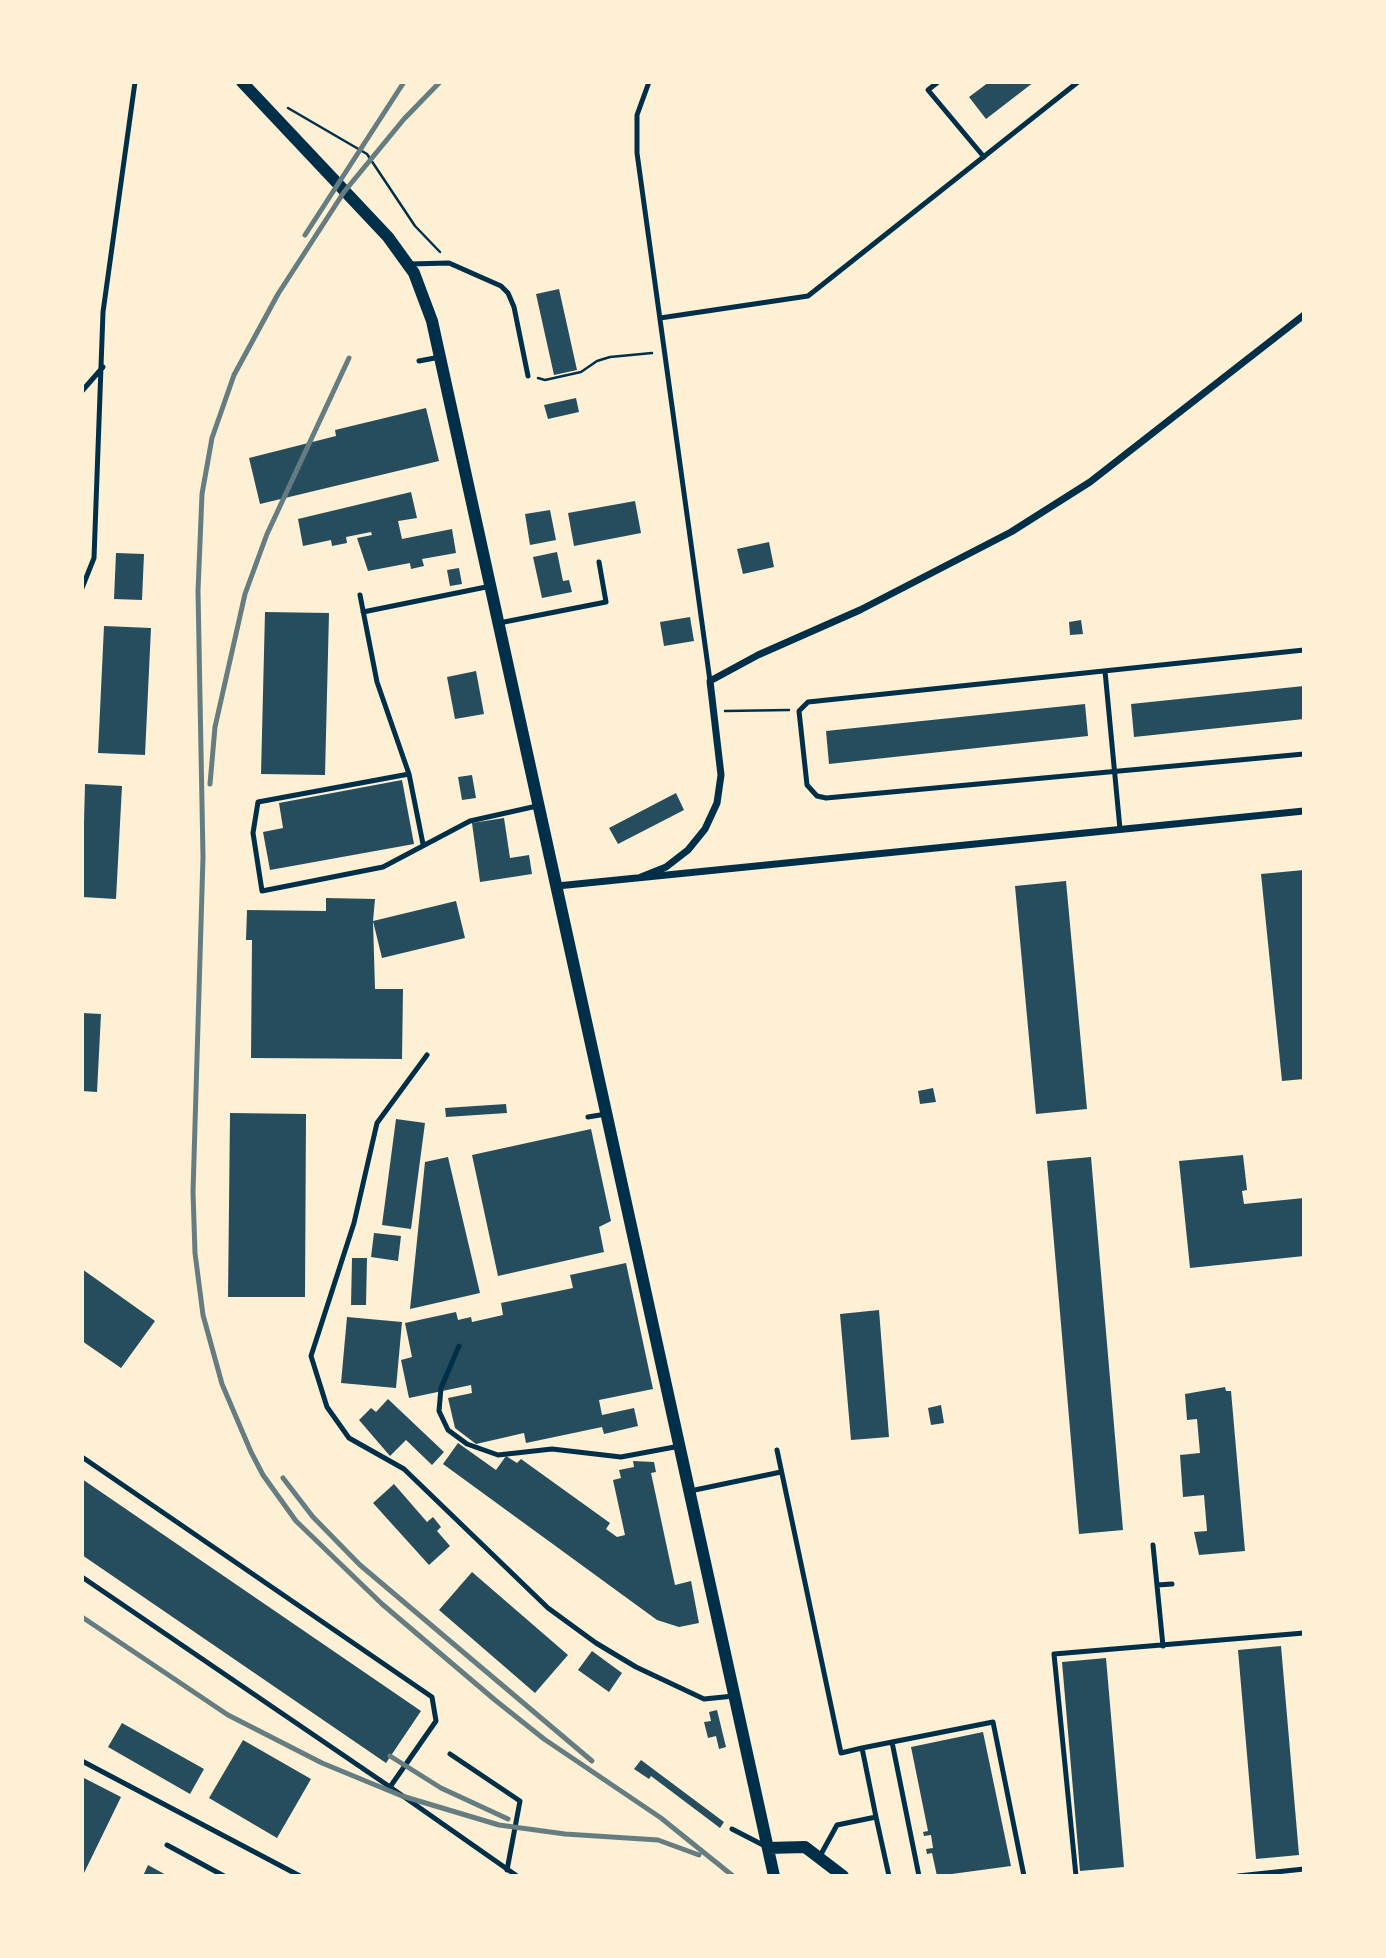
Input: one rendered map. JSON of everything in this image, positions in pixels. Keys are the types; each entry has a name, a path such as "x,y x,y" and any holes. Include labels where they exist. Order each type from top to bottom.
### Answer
{"street":[{"path":"242,82 388,237 408,264 422,291 441,356 774,1876"},
{"path":"641,877 666,867 688,850 705,829 716,803 721,775 710,681 758,655 860,610 1011,533 1090,482 1304,315"},
{"path":"556,886 1304,811"},
{"path":"768,1848 805,1847 843,1876"}],"lane":[{"path":"82,588 94,558 103,312 135,82"},
{"path":"649,82 637,115 638,153 710,681"},
{"path":"938,82 928,90 984,157"},
{"path":"660,318 808,296 1078,82"},
{"path":"408,264 449,263 488,278 508,293 514,307 528,376"},
{"path":"419,361 441,356"},
{"path":"82,391 103,367"},
{"path":"499,623 606,603 599,562"},
{"path":"363,612 491,586"},
{"path":"360,595 377,682 408,774 423,844"},
{"path":"1304,650 808,702 799,711 807,785 817,796 826,799 1304,754"},
{"path":"1105,671 1120,829"},
{"path":"408,774 258,803 253,833 262,891 383,867 470,821 539,806"},
{"path":"426,1055 377,1123 354,1223 311,1356 327,1406 349,1438 404,1469 548,1608 596,1643 636,1667 704,1699 735,1696"},
{"path":"589,1117 607,1114"},
{"path":"459,1346 441,1388 439,1411 448,1430 467,1444 498,1455 552,1449 621,1457 680,1446"},
{"path":"777,1450 841,1752 993,1722 1024,1876"},
{"path":"82,1457 432,1697 436,1721 390,1787"},
{"path":"690,1490 781,1472"},
{"path":"1153,1545 1163,1646"},
{"path":"82,1577 517,1876"},
{"path":"1157,1585 1172,1584"},
{"path":"1076,1876 1055,1654 1304,1633"},
{"path":"892,1742 919,1876"},
{"path":"862,1748 889,1876"},
{"path":"450,1754 520,1801 507,1870"},
{"path":"82,1761 300,1876"},
{"path":"820,1856 837,1825 876,1817"},
{"path":"732,1829 768,1848"},
{"path":"167,1845 224,1876"},
{"path":"1238,1876 1304,1869"}],"path":[{"path":"280,103 367,155 415,226 449,263"},
{"path":"528,376 545,380 582,372 597,361 610,357 664,352"},
{"path":"714,711 799,711"}],"building":[{"path":"989,82 1034,82 986,119 969,97"},
{"path":"559,289 577,370 554,375 536,294"},
{"path":"576,398 579,412 548,419 544,405"},
{"path":"426,408 439,461 260,504 249,458 336,436 335,430"},
{"path":"411,492 417,518 398,521 402,539 452,529 456,553 422,559 424,566 411,569 410,563 368,571 357,538 372,535 371,532 346,537 347,543 332,546 331,540 303,546 298,519"},
{"path":"635,501 641,533 574,546 568,513"},
{"path":"550,510 556,540 530,545 525,514"},
{"path":"769,542 774,567 743,574 737,549"},
{"path":"557,552 563,581 569,580 572,592 542,598 533,557"},
{"path":"116,553 144,554 142,600 114,599"},
{"path":"459,568 462,584 450,586 447,570"},
{"path":"265,612 329,613 325,775 261,774"},
{"path":"690,617 694,641 664,646 660,622"},
{"path":"1081,620 1083,634 1070,635 1069,622"},
{"path":"104,626 151,628 145,755 98,753"},
{"path":"476,671 484,714 455,719 447,677"},
{"path":"1304,686 1304,719 1134,737 1131,704"},
{"path":"1085,704 1088,736 829,764 826,731"},
{"path":"472,775 476,798 462,800 458,777"},
{"path":"402,780 414,844 270,870 263,832 283,828 279,803"},
{"path":"85,784 122,786 116,899 82,897"},
{"path":"676,793 684,810 618,844 609,828"},
{"path":"504,818 510,858 529,855 532,874 480,882 472,823"},
{"path":"1304,870 1304,1079 1282,1081 1261,874"},
{"path":"1066,881 1087,1109 1036,1114 1015,886"},
{"path":"326,898 375,899 375,989 403,989 402,1059 251,1058 252,940 246,940 247,910 326,911"},
{"path":"456,901 465,938 382,958 373,921"},
{"path":"82,1013 101,1014 97,1092 82,1091"},
{"path":"933,1088 936,1102 920,1104 918,1091"},
{"path":"506,1104 507,1113 446,1117 445,1108"},
{"path":"230,1113 306,1114 305,1297 228,1297"},
{"path":"396,1119 425,1123 411,1229 382,1225"},
{"path":"591,1129 611,1221 599,1227 604,1252 498,1276 472,1155"},
{"path":"1243,1155 1247,1190 1242,1191 1244,1204 1304,1198 1304,1256 1190,1268 1179,1161"},
{"path":"448,1157 480,1293 410,1309 425,1162"},
{"path":"1091,1157 1123,1530 1079,1534 1047,1161"},
{"path":"374,1233 401,1236 398,1261 371,1257"},
{"path":"352,1258 367,1258 366,1305 351,1305"},
{"path":"626,1263 653,1389 599,1400 602,1415 634,1408 638,1426 604,1434 602,1427 526,1443 524,1433 476,1444 455,1428 448,1398 472,1393 471,1385 409,1398 401,1360 412,1357 405,1323 456,1312 458,1320 471,1317 472,1322 503,1315 501,1303 573,1288 570,1275"},
{"path":"82,1269 155,1321 121,1368 82,1341"},
{"path":"879,1310 889,1437 851,1440 840,1314"},
{"path":"347,1317 402,1322 396,1388 341,1383"},
{"path":"1225,1387 1226,1391 1231,1391 1245,1551 1199,1555 1194,1532 1207,1531 1204,1495 1183,1497 1180,1455 1200,1453 1197,1419 1187,1420 1185,1394"},
{"path":"388,1399 444,1452 432,1465 406,1440 390,1456 359,1420 371,1408 376,1412"},
{"path":"941,1405 944,1423 931,1425 928,1408"},
{"path":"458,1443 496,1470 506,1456 517,1463 521,1459 610,1523 606,1529 617,1537 625,1535 613,1480 621,1478 619,1470 634,1467 633,1461 654,1462 656,1472 651,1473 675,1585 691,1581 699,1623 679,1627 657,1620 443,1464"},
{"path":"82,1479 421,1711 386,1763 82,1555"},
{"path":"394,1484 427,1522 433,1517 441,1527 437,1531 450,1546 429,1565 373,1503"},
{"path":"472,1572 568,1655 535,1693 439,1610"},
{"path":"1281,1646 1299,1855 1256,1859 1238,1650"},
{"path":"592,1651 622,1673 609,1692 578,1670"},
{"path":"1106,1658 1124,1867 1080,1871 1062,1662"},
{"path":"717,1710 726,1747 719,1749 716,1736 708,1738 704,1722 711,1721 709,1712"},
{"path":"122,1723 204,1769 190,1794 108,1747"},
{"path":"983,1732 1011,1866 937,1876 932,1853 927,1854 926,1849 933,1848 931,1835 924,1836 923,1832 928,1831 911,1747"},
{"path":"243,1740 311,1779 277,1838 209,1798"},
{"path":"641,1760 724,1822 720,1828 651,1776 649,1779 634,1769"},
{"path":"82,1777 121,1797 84,1873 82,1872"},
{"path":"148,1865 168,1876 143,1876"}],"railway":[{"path":"305,235 404,82"},
{"path":"440,82 404,119 344,192 278,294 234,375 212,438 202,494 198,591 203,857 193,1192 195,1253 203,1315 222,1384 251,1452 263,1475 296,1521 382,1604 495,1700 544,1739 661,1818 733,1876"},
{"path":"210,784 215,727 245,594 267,534 349,358"},
{"path":"283,1478 313,1517 360,1565 592,1761"},
{"path":"82,1617 228,1715 322,1763 402,1796 499,1825 565,1834 658,1840 699,1855"},
{"path":"390,1756 441,1788 508,1819"}]}
